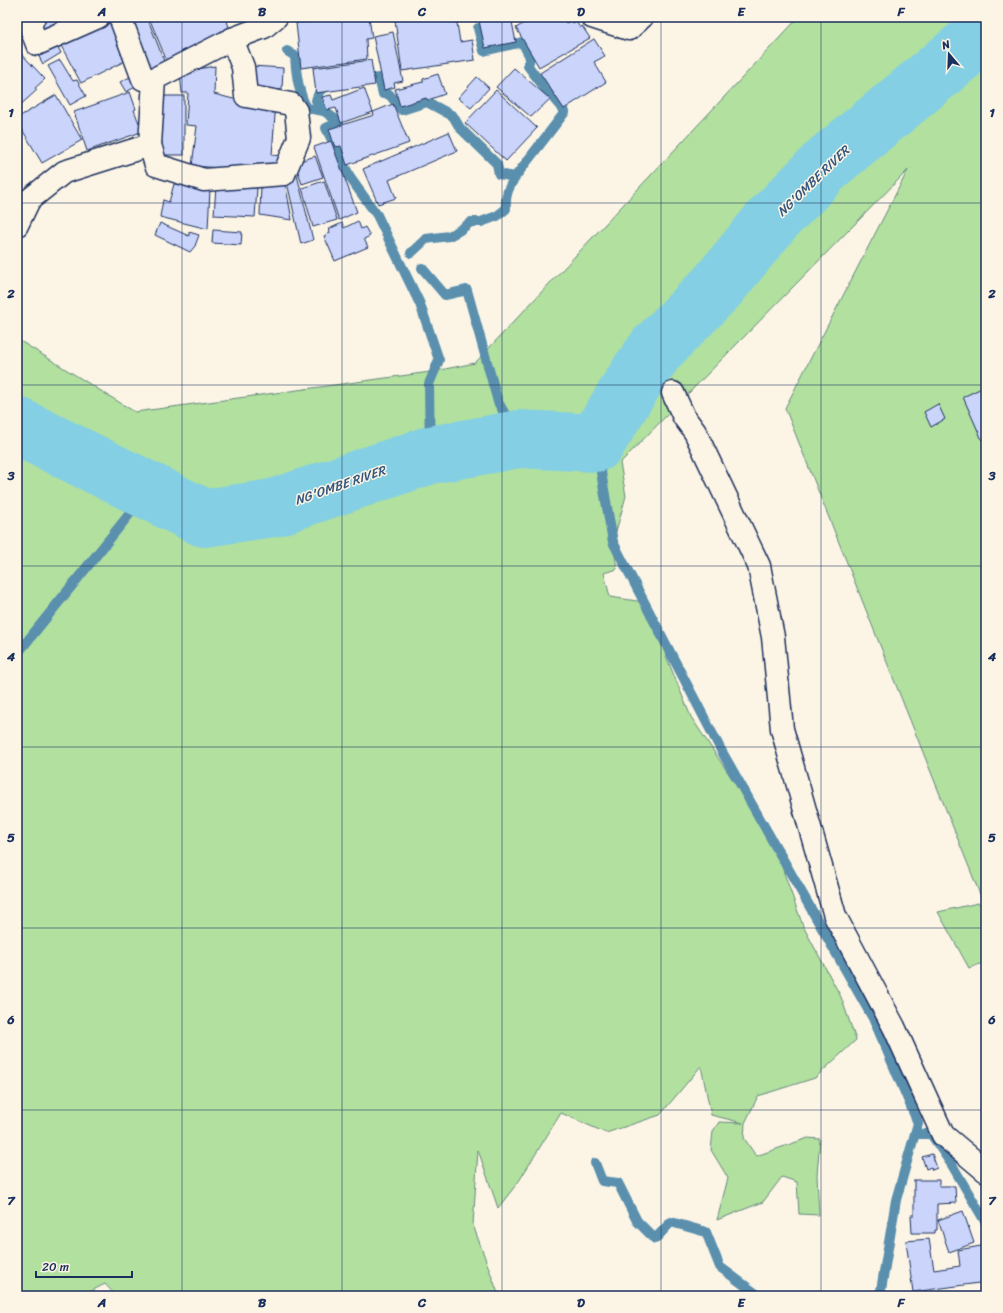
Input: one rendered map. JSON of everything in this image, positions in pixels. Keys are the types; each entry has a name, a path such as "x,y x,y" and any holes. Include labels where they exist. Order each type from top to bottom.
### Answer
{"street":[{"path":"34,17 30,26 37,44 98,17"},
{"path":"120,17 143,80 154,79 232,39 264,26 276,17"},
{"path":"592,17 629,29 642,17"},
{"path":"154,79 150,145 156,165 204,180 284,174 299,138 296,110 291,104 246,96 243,67 232,39"},
{"path":"17,224 29,200 64,172 150,145"},
{"path":"674,394 684,417 698,439 760,566 773,637 782,729 835,916 894,1027 944,1135 986,1171"}],"green space":[{"path":"799,17 986,17 986,962 969,968 938,912 978,903 985,907 785,408 908,170 620,463 626,496 613,542 617,569 604,573 610,597 644,602 691,717 772,839 803,926 841,997 856,1040 815,1078 758,1096 745,1123 744,1138 756,1156 808,1138 820,1139 817,1175 819,1215 799,1214 797,1182 782,1177 763,1202 717,1220 728,1178 711,1150 713,1131 719,1122 743,1123 711,1115 701,1066 660,1115 606,1133 561,1113 519,1181 498,1208 478,1150 473,1225 499,1296 116,1296 105,1284 81,1296 17,1296 17,339 135,412 430,372 475,363"}],"building":[{"path":"17,17 31,17 20,32 17,30"},
{"path":"43,17 86,17 39,40"},
{"path":"107,17 113,17 133,57 81,83 58,40"},
{"path":"141,17 147,17 166,66 147,73 127,22"},
{"path":"160,17 231,17 232,19 227,21 232,36 168,64 150,20"},
{"path":"344,17 369,17 372,38 366,39 367,59 301,68 296,23"},
{"path":"414,17 456,17 460,42 472,40 475,60 402,71 395,20"},
{"path":"500,17 511,17 516,42 485,48 479,21"},
{"path":"534,17 558,17 560,20 563,18 566,23 572,20 573,23 576,21 580,28 582,26 590,38 539,67 516,28"},
{"path":"393,32 403,81 394,83 395,87 384,90 373,36"},
{"path":"53,38 61,53 43,64 34,48"},
{"path":"594,39 605,56 594,62 606,82 564,109 540,73"},
{"path":"17,49 45,79 35,88 37,90 17,108"},
{"path":"60,60 73,81 77,80 86,96 70,105 48,66"},
{"path":"371,60 375,85 316,93 313,68"},
{"path":"215,66 214,94 277,108 275,115 272,155 282,156 281,172 192,166 197,126 186,125 188,93 182,93 180,72"},
{"path":"252,66 283,68 282,90 250,88"},
{"path":"514,68 550,99 531,117 496,87"},
{"path":"438,74 445,94 428,100 426,98 400,106 395,89 423,82 423,79"},
{"path":"134,75 139,85 126,92 120,82"},
{"path":"477,77 489,88 471,108 458,98"},
{"path":"364,88 373,112 341,123 336,108 327,110 322,97 331,95 333,100"},
{"path":"496,90 537,128 506,161 465,123"},
{"path":"130,92 136,109 134,110 144,131 87,151 74,112"},
{"path":"56,95 82,140 42,163 17,121 17,118"},
{"path":"159,96 184,96 184,155 159,155"},
{"path":"393,104 409,143 347,165 341,146 335,147 329,129 374,115 373,112"},
{"path":"449,132 457,151 389,180 396,198 378,204 363,169"},
{"path":"331,141 357,212 339,220 314,147"},
{"path":"315,156 323,177 302,184 295,163"},
{"path":"297,175 313,240 301,244 286,178"},
{"path":"284,177 292,220 260,215 261,184"},
{"path":"324,181 337,220 313,227 302,188"},
{"path":"174,184 210,189 208,229 160,217 163,200 169,202"},
{"path":"216,186 257,188 255,217 214,215"},
{"path":"358,221 361,229 365,227 370,236 364,239 368,247 335,261 324,236 330,233 329,229 342,223 344,228"},
{"path":"160,223 189,236 189,232 199,235 195,246 190,252 155,235"},
{"path":"213,230 242,232 241,245 212,243"},
{"path":"986,386 986,438 982,440 963,397"},
{"path":"938,404 945,419 931,427 924,412"},
{"path":"932,1154 937,1168 932,1170 931,1167 926,1169 922,1157"},
{"path":"914,1180 939,1180 939,1186 955,1186 956,1203 937,1204 937,1230 935,1230 935,1233 912,1233 911,1215 914,1215"},
{"path":"963,1211 974,1243 949,1252 938,1220"},
{"path":"929,1239 934,1270 960,1266 958,1250 981,1246 986,1282 913,1292 906,1241"}],"waterway":[{"path":"478,28 484,51 522,42 530,57 528,66 565,112 515,177"},
{"name":"NG'OMBE RIVER","path":"17,426 204,518 273,508 430,455 519,439 596,443 641,370 657,348 717,287 772,220 830,161 986,32"},
{"path":"287,51 295,56 297,76 307,108 324,111 339,122 326,128 351,179 377,215 420,304 439,360 429,384 430,455"},
{"path":"361,80 379,78 383,94 389,94 402,110 427,102 453,116 460,128 497,164 499,174 515,177 508,192 506,209 497,216 481,222 471,222 449,236 426,239 411,253"},
{"path":"324,111 316,100 320,90 329,86"},
{"path":"422,268 445,295 467,290 498,402 519,439"},
{"path":"596,443 613,542 721,750 874,1020 918,1123 896,1200 880,1296"},
{"path":"17,654 148,491"},
{"path":"915,1134 931,1134 952,1165 986,1223"},
{"path":"595,1163 602,1181 618,1183 637,1221 655,1239 671,1222 706,1232 720,1267 759,1296"}]}
